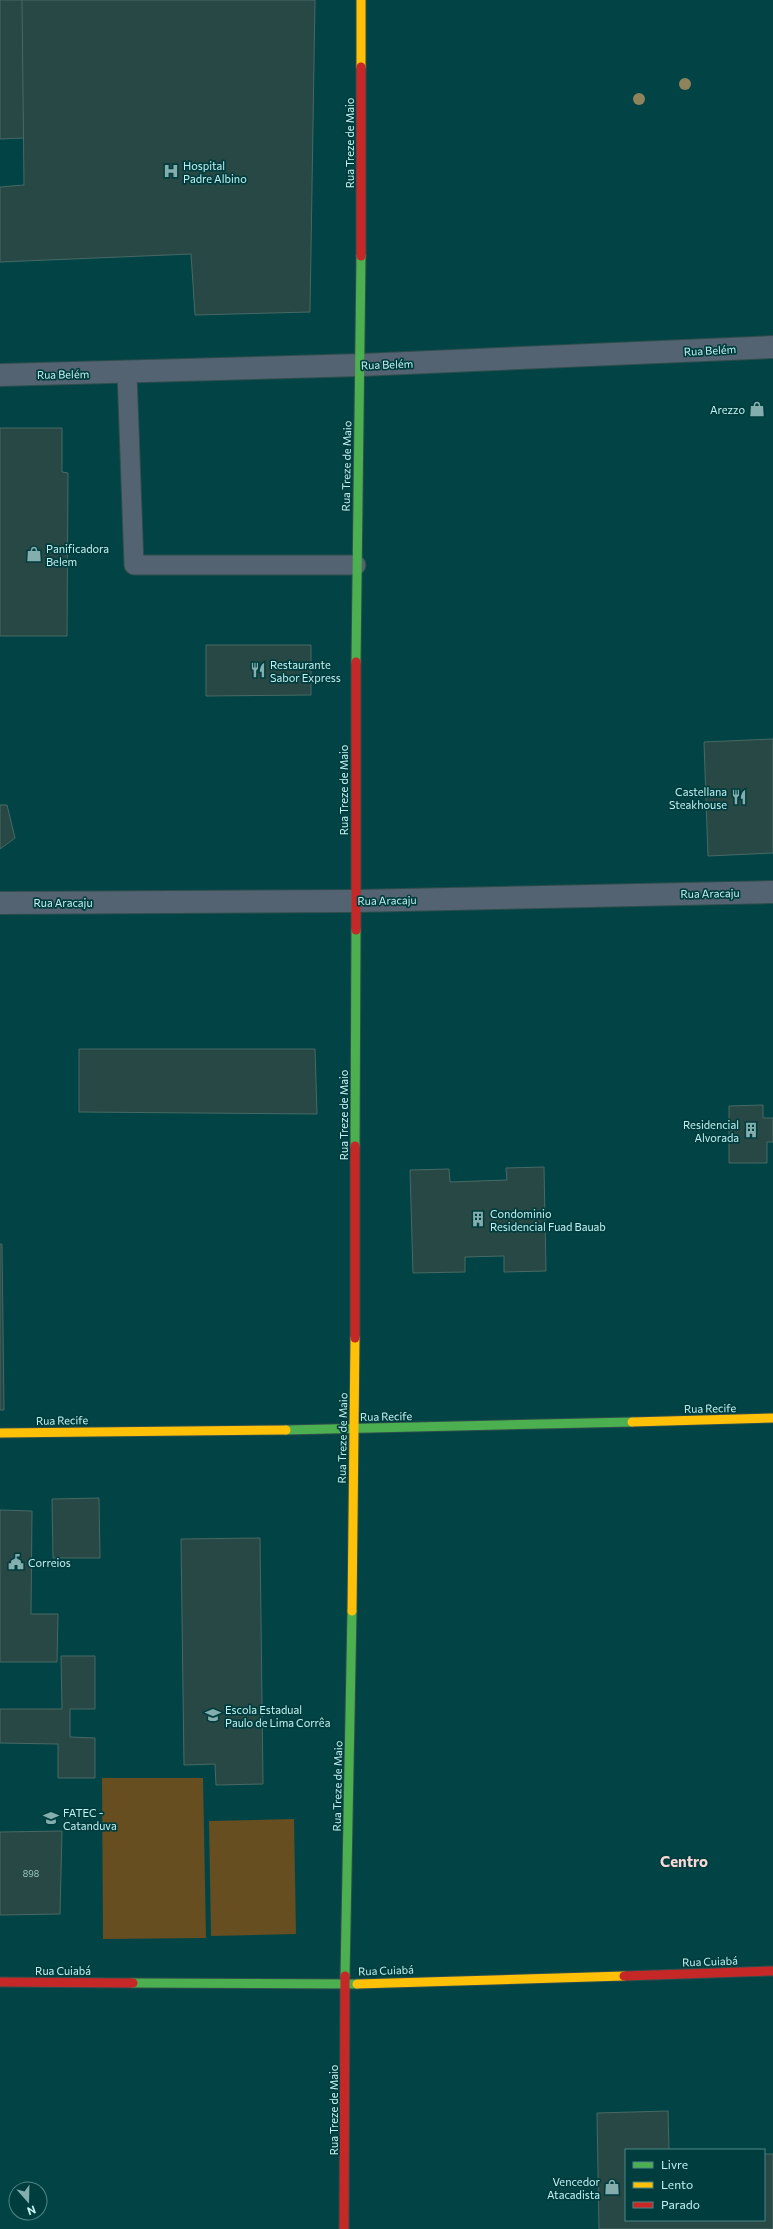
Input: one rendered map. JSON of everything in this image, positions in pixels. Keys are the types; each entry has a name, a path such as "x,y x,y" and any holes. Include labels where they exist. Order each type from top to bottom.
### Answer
{"street":[{"name":"Rua Treze de Maio","path":"344,2229 345,1984 355,1429 356,565 361,365 362,0"},
{"name":"Rua Belém","path":"0,375 128,373 361,365 773,347"},
{"name":"Rua Aracaju","path":"0,903 355,901 773,892"},
{"name":"Rua Recife","path":"0,1433 355,1429 773,1418"},
{"name":"Rua Cuiabá","path":"0,1982 345,1984 773,1971"}],"lane":[{"path":"128,373 134,565 356,565"}],"shaded area":[{"path":"0,0 773,0 773,2229 0,2229"},
{"path":"102,1778 203,1778 206,1938 103,1939"},
{"path":"294,1819 296,1934 211,1936 209,1821"}],"building":[{"path":"0,0 42,0 45,137 0,139"},
{"name":"Hospital Padre Albino","path":"22,0 315,0 310,312 195,315 191,254 0,262 0,187 24,185"},
{"name":"Panificadora Belem","path":"0,428 62,428 62,472 68,473 67,636 0,636"},
{"name":"Restaurante Sabor Express","path":"206,645 311,645 311,695 206,696"},
{"name":"Castellana Steakhouse","path":"773,739 773,853 708,856 704,742"},
{"path":"0,805 7,805 15,838 0,849"},
{"path":"79,1049 315,1049 317,1114 79,1112"},
{"name":"Residencial Alvorada","path":"763,1105 763,1118 773,1118 773,1142 767,1142 767,1163 729,1163 729,1106"},
{"name":"Condominio Residencial Fuad Bauab","path":"544,1167 546,1271 504,1272 504,1256 465,1257 465,1272 413,1273 410,1170 449,1169 450,1182 507,1180 506,1168"},
{"path":"0,1244 2,1244 4,1410 0,1410"},
{"path":"99,1498 100,1558 53,1558 52,1499"},
{"name":"Correios","path":"0,1510 32,1511 31,1614 58,1614 57,1662 0,1662"},
{"path":"260,1538 263,1784 216,1785 215,1764 184,1765 181,1539"},
{"path":"61,1656 95,1656 95,1709 70,1709 70,1737 95,1738 95,1778 58,1778 58,1744 0,1743 0,1709 62,1709"},
{"path":"62,1831 60,1914 0,1915 0,1832"},
{"name":"Vencedor Atacadista","path":"668,2111 669,2149 625,2149 625,2221 765,2221 765,2154 773,2154 773,2229 599,2229 597,2113"}],"traffic: fast":[{"path":"356,662 361,256"},
{"path":"355,1146 356,930"},
{"path":"286,1430 632,1422"},
{"path":"345,1976 352,1611"},
{"path":"133,1983 357,1984"}],"traffic: slow":[{"path":"361,0 361,67"},
{"path":"352,1611 355,1338"},
{"path":"632,1422 773,1418"},
{"path":"0,1433 286,1430"},
{"path":"357,1984 624,1976"}],"traffic: jam":[{"path":"361,67 361,256"},
{"path":"356,662 356,930"},
{"path":"355,1146 355,1338"},
{"path":"624,1976 773,1971"},
{"path":"344,2229 345,1976"},
{"path":"0,1982 133,1983"}],"place":[{"name":"Hospital Padre Albino","path":"171,171"},
{"name":"Arezzo","path":"757,409"},
{"name":"Panificadora Belem","path":"34,554"},
{"name":"Restaurante Sabor Express","path":"258,670"},
{"name":"Castellana Steakhouse","path":"739,797"},
{"name":"Residencial Alvorada","path":"751,1130"},
{"name":"Condominio Residencial Fuad Bauab","path":"478,1219"},
{"name":"Correios","path":"16,1562"},
{"name":"Escola Estadual Paulo de Lima Corrêa","path":"213,1715"},
{"name":"FATEC - Catanduva","path":"51,1818"},
{"name":"Vencedor Atacadista","path":"612,2187"}],"district":[{"name":"Centro","path":"684,1861"}]}
